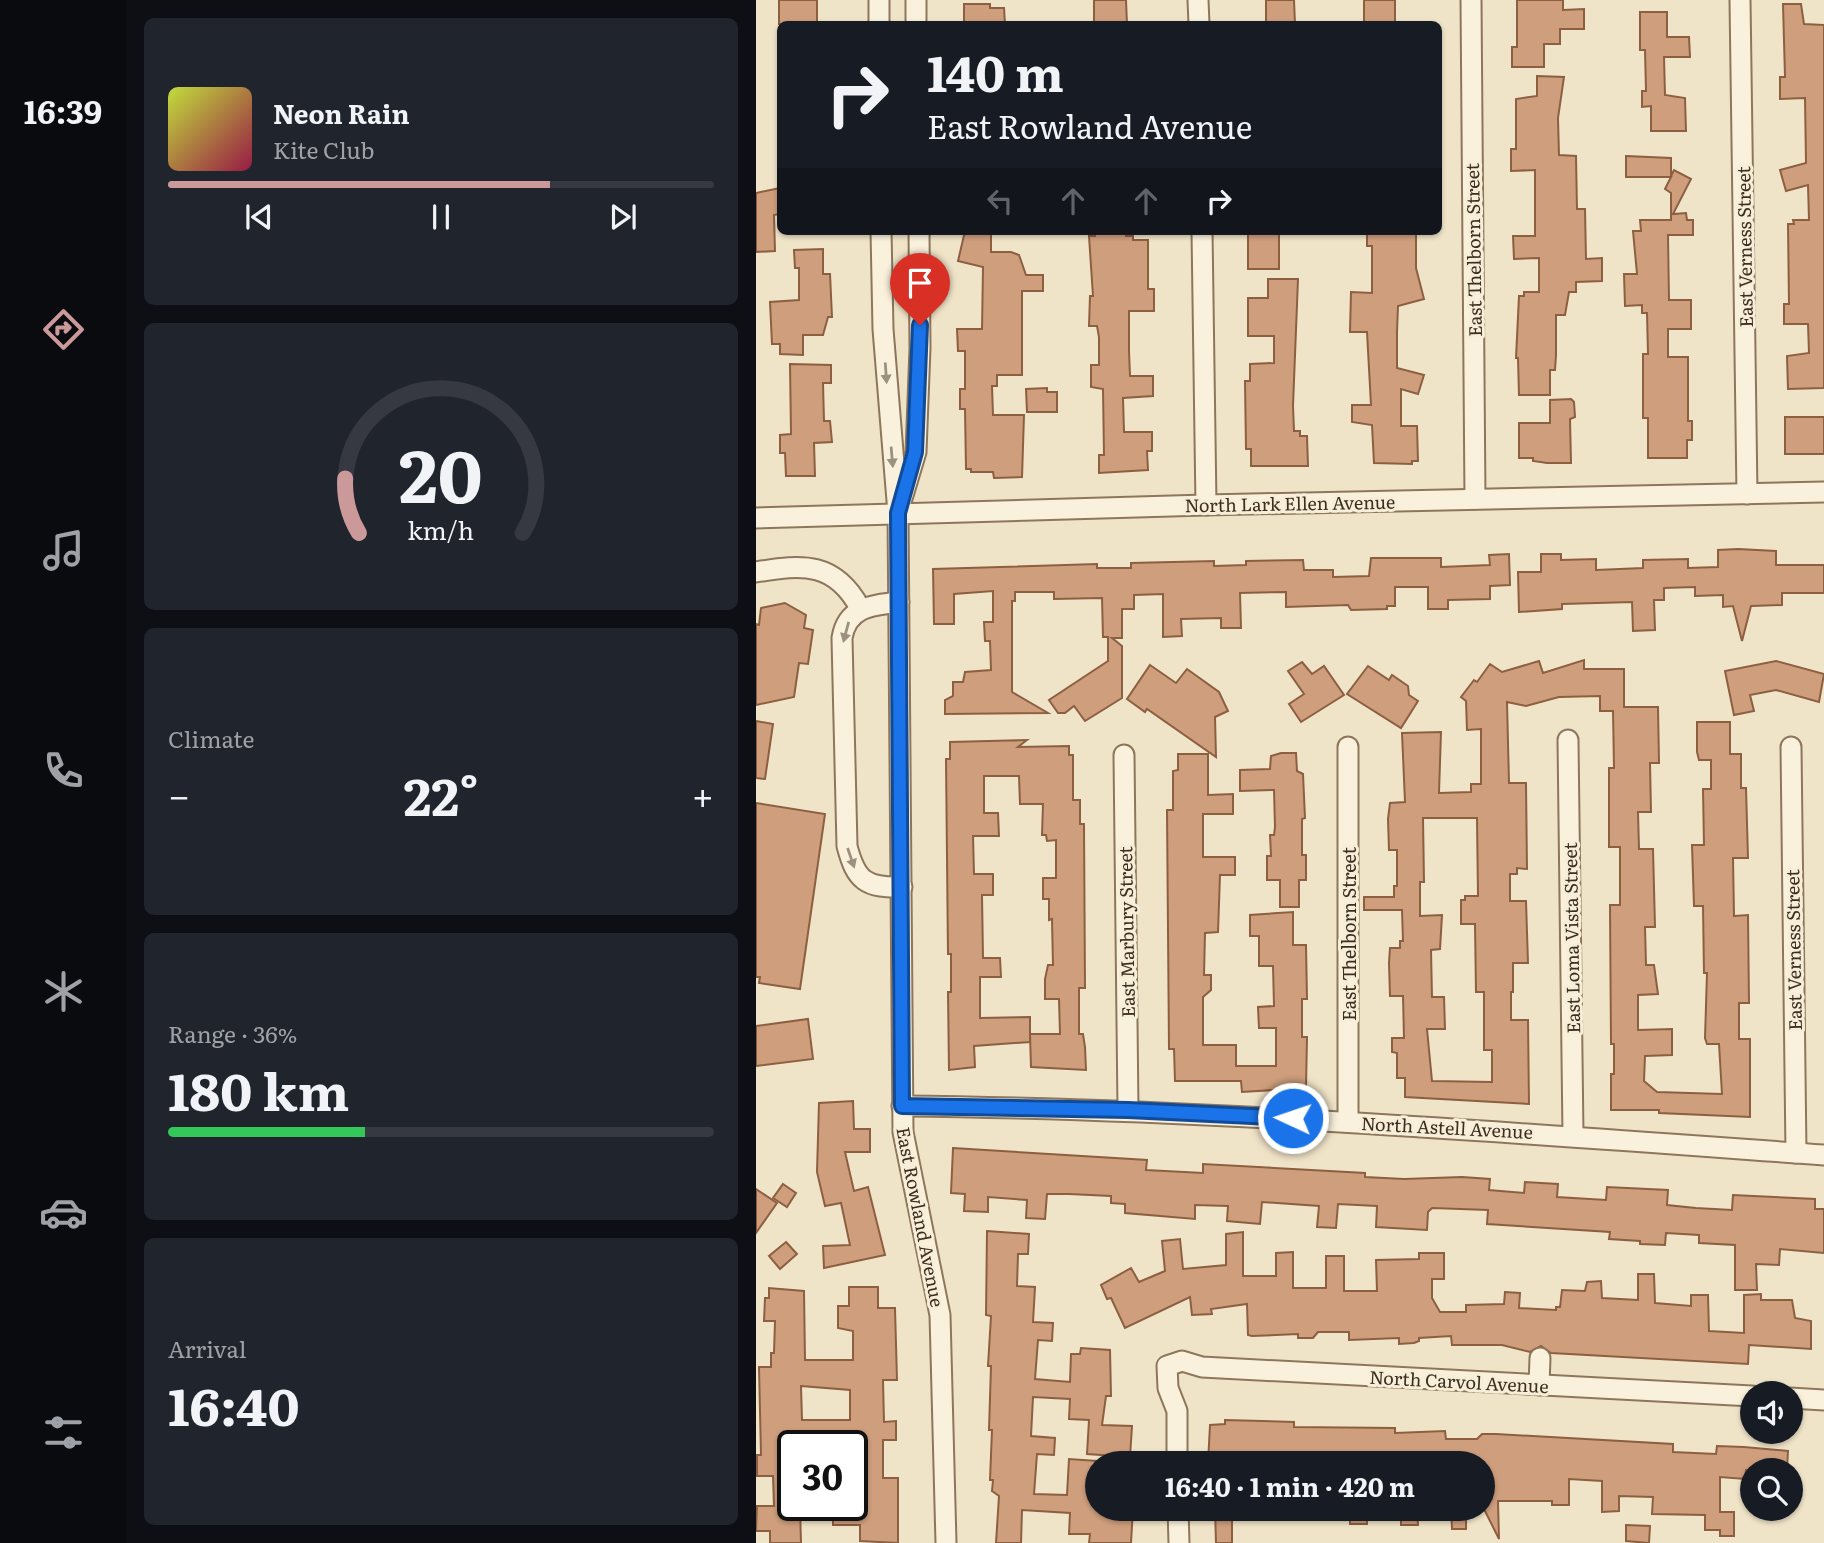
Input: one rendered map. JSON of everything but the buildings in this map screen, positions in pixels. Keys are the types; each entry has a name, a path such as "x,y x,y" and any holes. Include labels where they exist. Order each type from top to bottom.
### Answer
{"street":[{"path":"879,0 879,21"},
{"path":"916,0 916,21"},
{"path":"1198,0 1199,21"},
{"name":"East Thelborn Street","path":"1471,0 1475,499"},
{"name":"East Verness Street","path":"1740,0 1747,494"},
{"name":"East Rowland Avenue","path":"881,235 883,330 898,513 903,1132 940,1315 946,1543"},
{"name":"East Rowland Avenue","path":"898,513 915,452 920,348 919,235"},
{"path":"1202,235 1206,505"},
{"name":"North Lark Ellen Avenue","path":"756,518 1824,492"},
{"path":"756,572 788,566 827,573 840,579 860,608"},
{"path":"899,602 860,608 844,626 842,638 847,846 859,877 877,887 902,887"},
{"name":"East Loma Vista Street","path":"1568,740 1573,1135"},
{"name":"East Thelborn Street","path":"1348,747 1348,1121"},
{"name":"East Verness Street","path":"1791,747 1796,1153"},
{"name":"East Marbury Street","path":"1124,755 1128,1110"},
{"name":"North Astell Avenue","path":"902,1106 1128,1110 1348,1121 1824,1155"},
{"path":"1539,1385 1540,1358"},
{"name":"North Carvol Avenue","path":"1177,1451 1177,1411 1168,1388 1167,1366 1182,1361 1202,1367 1740,1395"},
{"path":"1803,1399 1824,1400"},
{"path":"1178,1521 1179,1543"}],"route":[{"path":"920,325 915,452 898,513 902,1106 1128,1110 1293,1118"}]}
